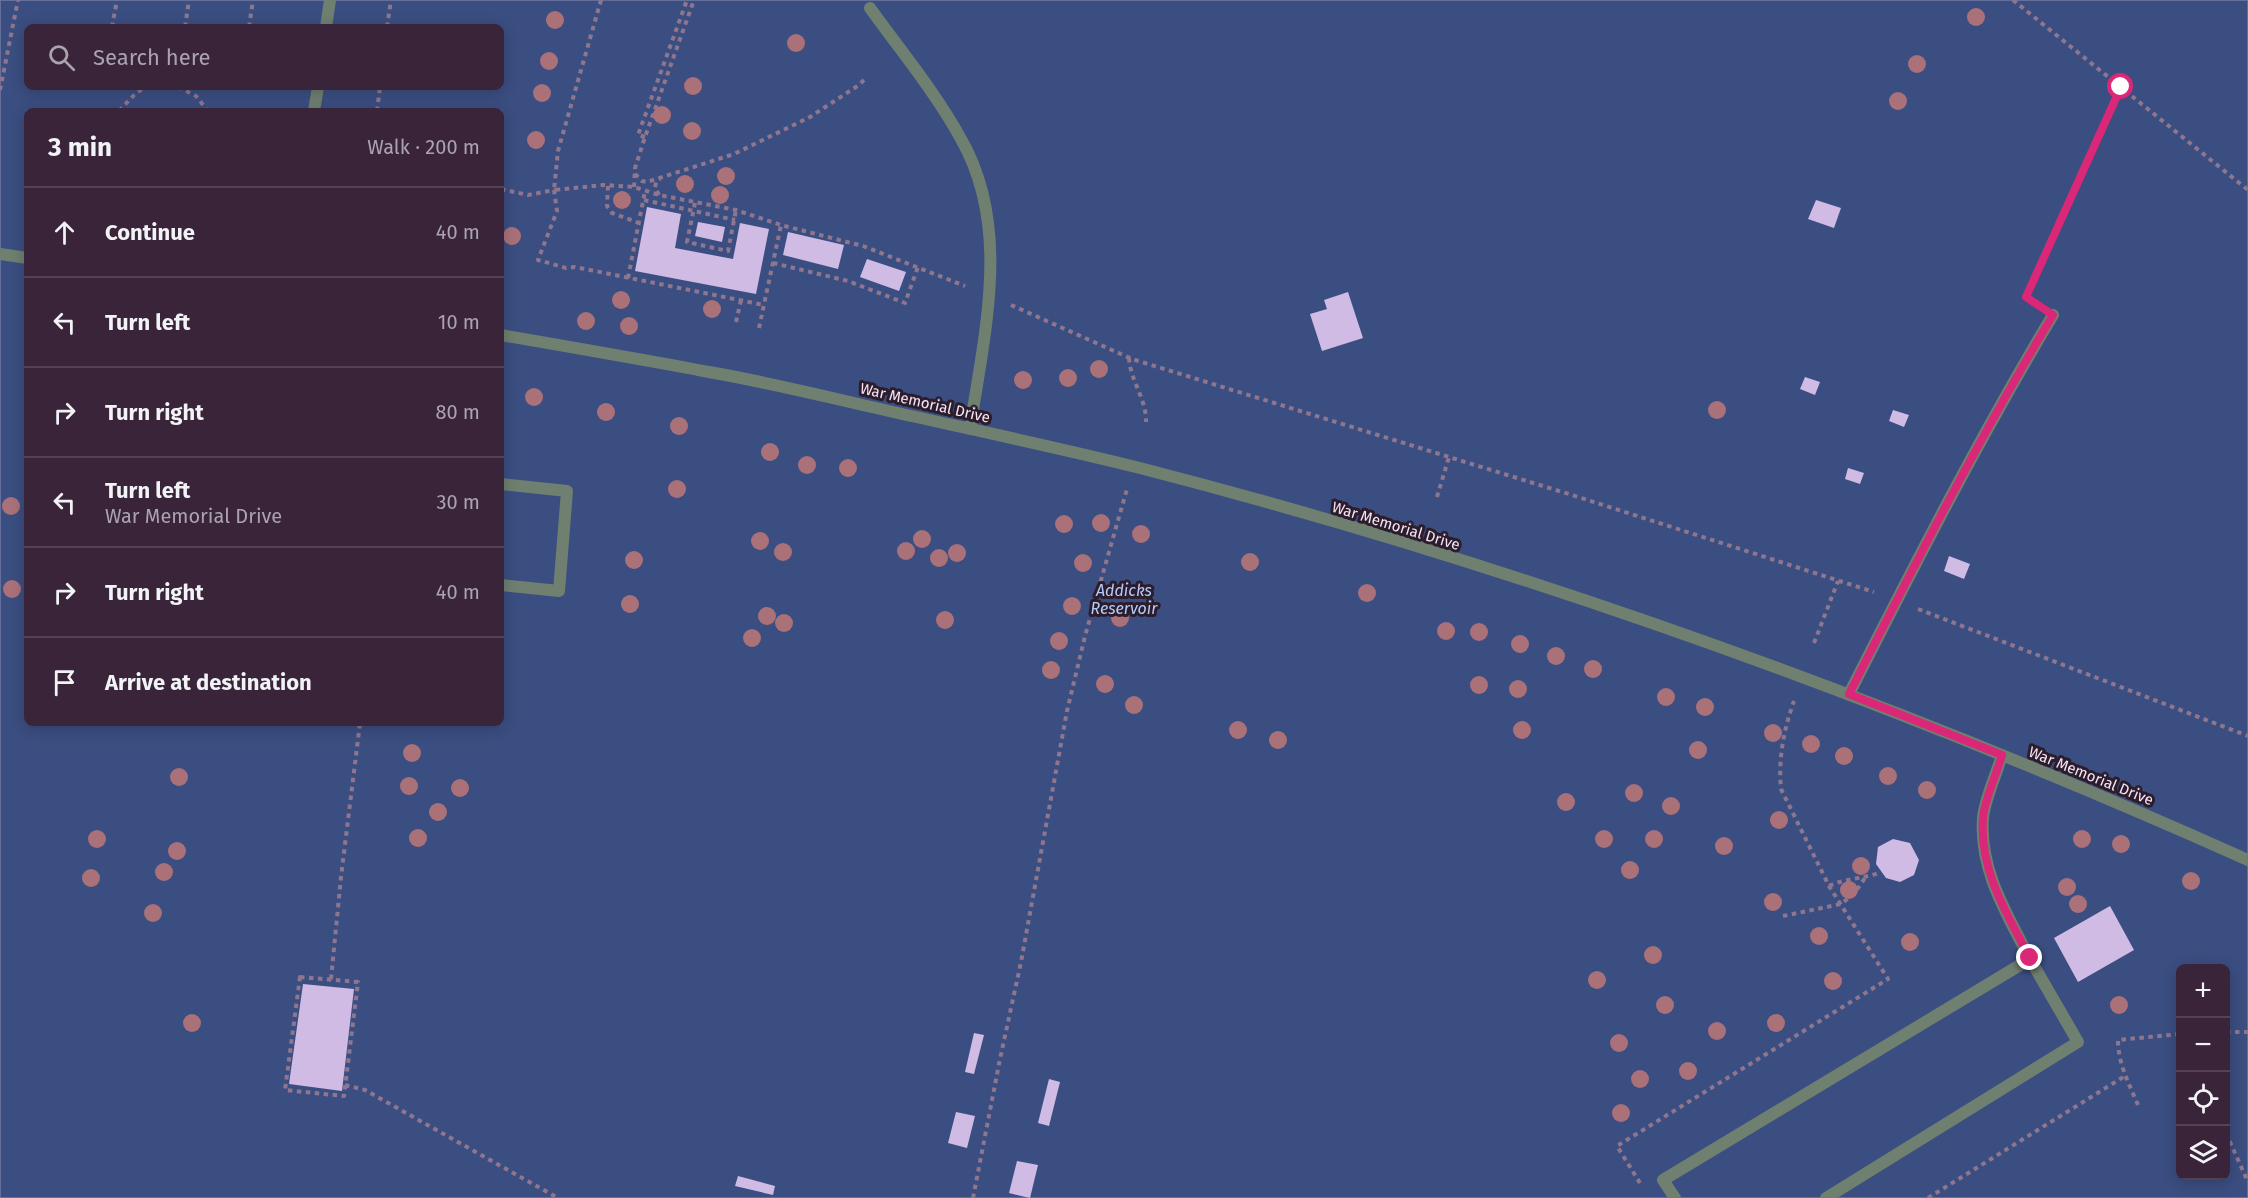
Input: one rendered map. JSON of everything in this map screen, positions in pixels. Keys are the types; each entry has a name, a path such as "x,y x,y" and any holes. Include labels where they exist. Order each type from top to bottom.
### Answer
{"street":[{"path":"326,24 330,0"},
{"path":"870,8 962,140 976,171 983,194 988,220 989,295 981,372 970,429"},
{"path":"314,108 318,90"},
{"path":"0,254 24,258"},
{"path":"1849,694 2014,379 2053,315"},
{"name":"War Memorial Drive","path":"504,336 712,372 970,429 1145,470 1363,531 1642,620 1849,694 2130,807 2248,860"},
{"path":"504,484 567,491 559,591 504,585"},
{"path":"1826,1198 2078,1042 1999,900 1986,863 1983,817 2002,755"},
{"path":"1675,1198 1663,1180 2030,958"}],"path":[{"path":"0,90 18,0"},
{"path":"113,24 117,0"},
{"path":"185,24 189,0"},
{"path":"249,24 253,0"},
{"path":"387,24 391,0"},
{"path":"601,0 558,151 554,190 557,211 538,260 567,268 575,267 764,305"},
{"path":"645,137 638,135 643,117 687,0"},
{"path":"634,187 635,174 645,137 694,0"},
{"path":"2013,0 2248,190"},
{"path":"635,174 642,181 647,182 734,154 830,105 860,85 866,78"},
{"path":"2053,315 2026,297 2121,87"},
{"path":"122,108 141,90"},
{"path":"185,90 196,96 206,108"},
{"path":"377,108 380,90"},
{"path":"659,195 656,182 663,177"},
{"path":"504,190 528,195 577,186 634,187 659,195 736,210 781,225 862,246 989,295 1129,358 1838,581 1896,601 2248,736"},
{"path":"606,186 607,206 612,213 639,223"},
{"path":"628,278 645,191"},
{"path":"644,200 735,220"},
{"path":"695,203 687,242 728,252 736,210"},
{"path":"759,328 781,225"},
{"path":"773,263 848,281 905,303 918,267"},
{"path":"736,322 741,300"},
{"path":"1129,358 1146,422"},
{"path":"1437,498 1449,457"},
{"path":"973,1198 1021,962 1067,711 1085,636 1127,488"},
{"path":"1814,643 1838,581"},
{"path":"1643,1189 1617,1146 1888,978 1829,886 1781,789 1779,772 1781,750 1788,718 1796,697"},
{"path":"331,979 346,830 360,726"},
{"path":"1829,886 1881,872"},
{"path":"1783,916 1841,904 1854,894 1865,878"},
{"path":"300,976 331,979 358,982 344,1096 285,1090 300,976"},
{"path":"2230,1032 2248,1032"},
{"path":"2138,1105 2125,1076 2118,1040 2176,1034"},
{"path":"1928,1198 2125,1076"},
{"path":"345,1085 365,1090 558,1198"},
{"path":"2230,1142 2248,1182"}],"water":[{"name":"Addicks Reservoir","path":"0,0 2248,0 2248,1198 0,1198"}],"building":[{"path":"1816,200 1841,208 1834,228 1808,219"},
{"path":"647,207 681,214 675,248 733,259 740,223 769,229 756,294 635,271"},
{"path":"698,222 725,227 722,242 695,236"},
{"path":"788,232 844,245 838,269 783,255"},
{"path":"867,259 906,272 899,291 860,277"},
{"path":"1348,292 1363,338 1322,351 1310,314 1327,309 1324,300"},
{"path":"1805,377 1820,382 1815,395 1800,389"},
{"path":"1893,410 1909,415 1904,427 1889,421"},
{"path":"1848,468 1864,473 1860,484 1845,479"},
{"path":"1949,556 1970,564 1964,579 1944,571"},
{"path":"1893,839 1910,843 1919,860 1914,875 1900,882 1886,878 1876,864 1878,847"},
{"path":"2110,906 2134,950 2078,982 2054,938"},
{"path":"303,984 354,989 342,1091 289,1084"},
{"path":"974,1033 984,1035 974,1074 965,1072"},
{"path":"1049,1079 1060,1082 1049,1126 1038,1123"},
{"path":"956,1112 975,1116 967,1148 948,1143"},
{"path":"1017,1161 1038,1165 1030,1198 1009,1193"},
{"path":"738,1176 775,1186 773,1195 735,1186"}],"route":[{"path":"2030,958 1999,900 1986,863 1983,817 2002,755 1849,694 2014,379 2053,315 2026,297 2121,87"}]}
